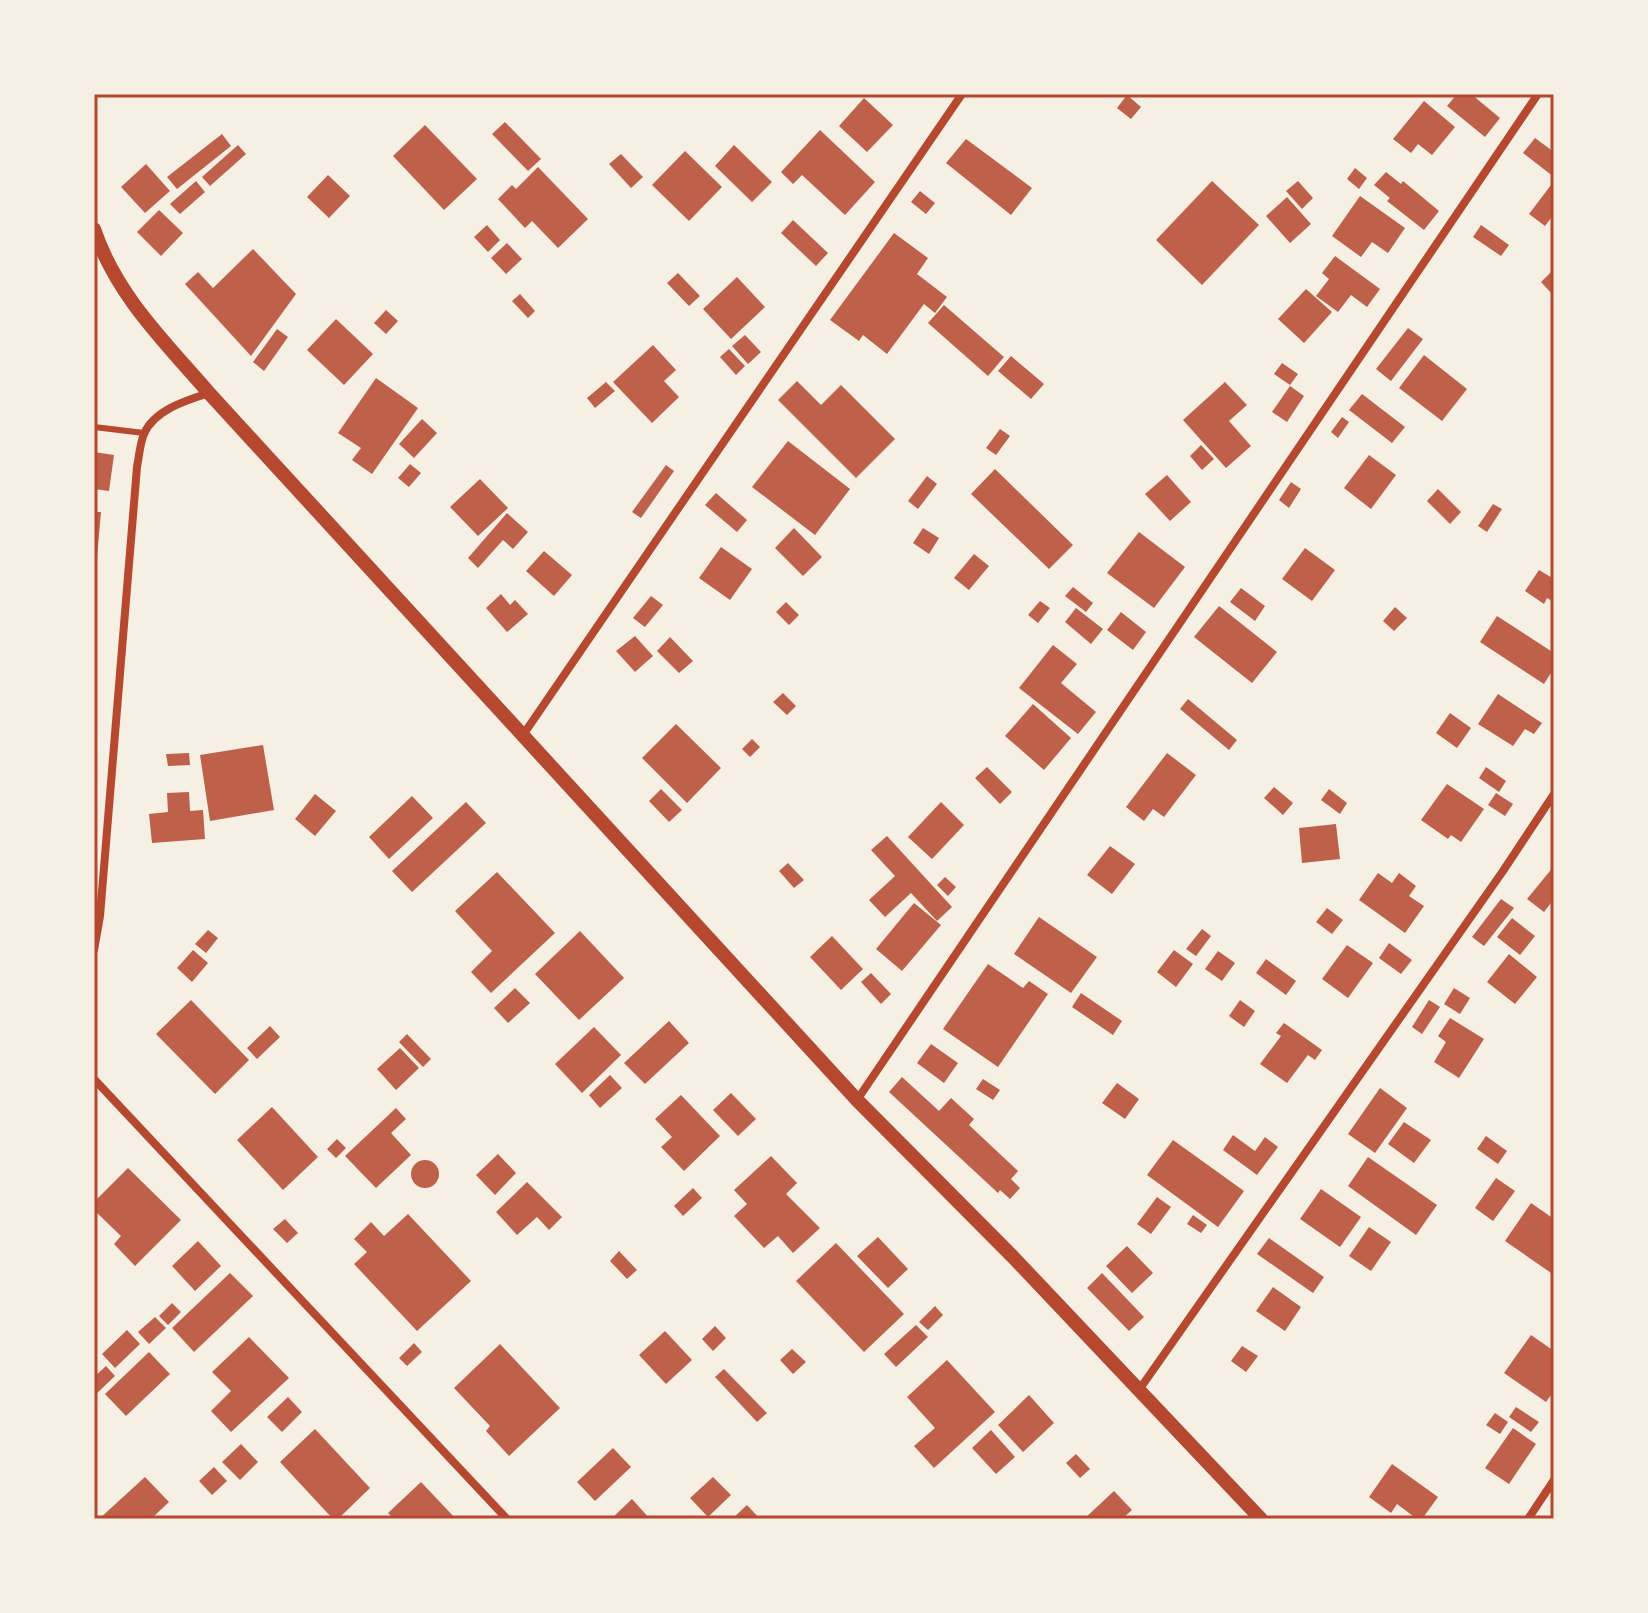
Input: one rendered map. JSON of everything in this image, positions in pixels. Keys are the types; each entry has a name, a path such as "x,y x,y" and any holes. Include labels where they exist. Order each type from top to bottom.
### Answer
{"street":[{"path":"523,735 962,94"},
{"path":"857,1100 1538,94"},
{"path":"94,229 107,263 131,303 209,393 857,1100 1013,1257 1261,1519"},
{"path":"94,950 100,916 137,467 144,433 163,413 209,393"},
{"path":"1139,1390 1554,794"},
{"path":"94,1079 507,1519"},
{"path":"1528,1519 1554,1480"}],"lane":[{"path":"94,427 144,433"}],"building":[{"path":"1457,94 1471,94 1500,118 1485,137 1447,106"},
{"path":"1127,95 1141,107 1131,119 1117,108"},
{"path":"864,98 893,125 867,152 839,126"},
{"path":"1424,101 1455,127 1432,155 1418,144 1411,153 1393,139"},
{"path":"505,122 541,159 528,171 492,134"},
{"path":"425,125 477,179 444,210 393,156"},
{"path":"820,130 875,182 845,215 802,175 793,184 781,172"},
{"path":"222,134 231,146 177,189 167,177"},
{"path":"1535,138 1554,152 1554,177 1523,153"},
{"path":"966,139 1032,188 1011,215 946,163"},
{"path":"238,145 246,154 210,186 202,177"},
{"path":"734,145 772,182 752,202 715,166"},
{"path":"685,151 722,187 689,221 652,185"},
{"path":"621,154 643,177 631,188 609,164"},
{"path":"146,164 170,191 145,213 121,187"},
{"path":"538,167 588,219 558,248 532,221 525,228 498,199 512,185 516,189"},
{"path":"1355,168 1367,178 1359,189 1347,179"},
{"path":"1386,172 1401,184 1403,181 1439,211 1424,230 1387,201 1390,198 1374,185"},
{"path":"328,175 350,196 329,218 307,197"},
{"path":"196,181 205,192 180,214 170,204"},
{"path":"1212,181 1259,225 1202,285 1156,240"},
{"path":"1298,181 1313,198 1302,209 1286,191"},
{"path":"1551,185 1554,188 1554,214 1545,226 1529,214"},
{"path":"920,191 935,203 926,214 911,202"},
{"path":"1360,196 1405,228 1388,253 1372,242 1361,257 1332,236"},
{"path":"1287,197 1311,224 1290,243 1266,216"},
{"path":"159,210 183,233 161,256 137,232"},
{"path":"793,220 828,253 816,266 781,233"},
{"path":"487,225 500,240 488,252 474,237"},
{"path":"1481,225 1509,245 1501,256 1473,237"},
{"path":"894,233 928,258 917,274 947,297 935,313 924,304 887,354 863,335 859,341 830,320"},
{"path":"507,243 522,259 506,274 491,258"},
{"path":"253,249 296,294 251,356 185,284 198,272 213,288"},
{"path":"1335,256 1380,289 1367,307 1351,295 1338,312 1316,296 1329,279 1322,273"},
{"path":"1554,269 1554,296 1541,282"},
{"path":"678,273 700,296 689,306 667,283"},
{"path":"737,277 765,307 731,339 703,309"},
{"path":"1306,289 1332,312 1304,343 1278,319"},
{"path":"520,294 535,311 528,318 512,301"},
{"path":"944,305 1004,357 988,376 928,323"},
{"path":"386,310 398,321 386,334 374,323"},
{"path":"336,319 373,354 344,385 307,350"},
{"path":"1408,328 1423,339 1391,381 1376,369"},
{"path":"277,329 288,337 264,371 253,362"},
{"path":"745,335 761,352 748,364 732,346"},
{"path":"653,345 676,370 664,381 679,397 652,423 613,382"},
{"path":"729,349 745,366 736,375 720,357"},
{"path":"1424,355 1467,389 1442,421 1399,388"},
{"path":"1011,356 1044,384 1031,399 998,371"},
{"path":"1282,363 1298,374 1290,385 1274,374"},
{"path":"376,378 418,408 372,474 352,460 361,448 338,433"},
{"path":"797,381 821,405 841,385 895,439 856,478 778,400"},
{"path":"606,382 615,391 595,408 587,398"},
{"path":"1225,382 1247,405 1229,421 1251,446 1226,468 1183,420"},
{"path":"1290,386 1304,396 1287,422 1272,412"},
{"path":"1362,394 1405,427 1392,443 1349,410"},
{"path":"1342,417 1349,422 1338,438 1331,432"},
{"path":"422,419 437,433 414,458 399,444"},
{"path":"1000,429 1010,436 996,455 986,448"},
{"path":"788,441 850,489 815,535 752,487"},
{"path":"1201,445 1214,459 1202,470 1190,456"},
{"path":"94,452 114,455 109,491 94,489"},
{"path":"1369,455 1396,475 1371,509 1344,488"},
{"path":"410,464 421,473 409,487 398,478"},
{"path":"666,465 674,471 641,518 632,512"},
{"path":"995,469 1073,545 1049,569 971,494"},
{"path":"1167,475 1191,502 1170,521 1145,494"},
{"path":"927,476 937,484 918,509 908,501"},
{"path":"480,479 508,508 478,536 450,507"},
{"path":"1291,482 1301,489 1289,508 1279,500"},
{"path":"1438,489 1461,512 1450,524 1427,501"},
{"path":"716,493 747,520 737,532 705,505"},
{"path":"1493,504 1502,509 1487,532 1478,526"},
{"path":"94,512 101,512 96,569 94,569"},
{"path":"507,513 528,532 513,549 503,540 478,568 468,558"},
{"path":"794,528 822,557 803,576 775,548"},
{"path":"923,528 939,538 929,554 913,543"},
{"path":"1139,532 1185,567 1154,608 1107,573"},
{"path":"721,547 752,569 730,600 699,578"},
{"path":"1305,548 1335,570 1312,601 1282,579"},
{"path":"544,551 572,575 554,596 526,571"},
{"path":"974,554 989,566 969,590 954,578"},
{"path":"1539,570 1554,579 1554,602 1547,598 1544,604 1525,591"},
{"path":"1073,587 1093,603 1086,612 1065,596"},
{"path":"1241,588 1265,606 1255,621 1230,602"},
{"path":"501,594 510,605 515,600 528,614 507,632 486,608"},
{"path":"651,596 663,605 645,627 633,618"},
{"path":"1040,601 1050,608 1038,623 1028,615"},
{"path":"786,602 799,615 789,625 776,612"},
{"path":"1219,606 1277,652 1252,683 1194,637"},
{"path":"1395,607 1407,618 1394,631 1383,621"},
{"path":"1076,608 1103,629 1091,644 1065,622"},
{"path":"1121,612 1146,632 1133,650 1107,630"},
{"path":"1497,616 1554,653 1554,668 1544,684 1480,642"},
{"path":"635,636 653,656 635,672 616,651"},
{"path":"670,637 693,661 679,673 657,651"},
{"path":"1053,645 1077,664 1061,683 1096,712 1078,734 1019,688"},
{"path":"783,693 796,706 787,715 773,702"},
{"path":"1498,694 1542,723 1534,734 1525,729 1513,746 1478,724"},
{"path":"1188,699 1237,740 1229,750 1180,709"},
{"path":"1033,704 1071,738 1044,770 1005,736"},
{"path":"1450,713 1471,728 1457,748 1436,733"},
{"path":"676,724 721,768 687,803 642,758"},
{"path":"752,739 760,747 750,757 742,749"},
{"path":"263,745 274,810 210,821 200,755"},
{"path":"189,753 190,765 168,766 166,754"},
{"path":"1167,753 1196,775 1164,817 1153,809 1144,821 1126,807"},
{"path":"987,767 1012,792 1000,804 975,778"},
{"path":"1486,767 1506,781 1499,792 1479,778"},
{"path":"1447,784 1484,809 1461,842 1451,835 1448,839 1421,820"},
{"path":"1274,787 1293,803 1283,815 1264,798"},
{"path":"661,789 682,810 669,822 649,801"},
{"path":"1329,789 1347,803 1340,814 1321,800"},
{"path":"189,792 190,811 203,810 205,839 152,843 149,814 168,812 167,793"},
{"path":"1496,793 1513,804 1505,816 1488,805"},
{"path":"315,794 336,811 315,836 295,819"},
{"path":"412,796 433,818 389,859 369,837"},
{"path":"466,802 486,823 412,892 392,871"},
{"path":"941,802 964,825 932,859 908,837"},
{"path":"1336,824 1340,859 1302,863 1299,828"},
{"path":"887,836 952,907 937,921 911,893 885,917 869,900 895,876 871,850"},
{"path":"1110,846 1135,864 1112,894 1087,875"},
{"path":"788,863 804,880 794,888 779,871"},
{"path":"1554,866 1554,899 1544,912 1527,899"},
{"path":"497,872 555,933 491,993 471,972 492,951 455,911"},
{"path":"1378,873 1392,883 1399,873 1416,886 1409,896 1424,906 1405,933 1359,900"},
{"path":"945,877 956,887 948,896 937,885"},
{"path":"1501,899 1514,908 1484,946 1472,937"},
{"path":"914,903 941,925 902,971 876,949"},
{"path":"1327,908 1343,920 1332,934 1316,922"},
{"path":"1039,917 1097,957 1071,993 1014,954"},
{"path":"1512,918 1535,936 1520,955 1497,937"},
{"path":"1202,929 1211,936 1196,956 1186,949"},
{"path":"208,930 218,938 206,953 195,944"},
{"path":"580,931 624,978 579,1020 535,974"},
{"path":"832,936 863,969 841,990 810,957"},
{"path":"1389,943 1412,960 1401,974 1379,958"},
{"path":"1347,945 1373,963 1348,998 1322,979"},
{"path":"193,950 208,963 192,982 177,968"},
{"path":"1174,950 1193,964 1176,987 1157,972"},
{"path":"1218,951 1235,963 1222,981 1205,969"},
{"path":"1509,954 1537,977 1515,1004 1487,982"},
{"path":"1266,959 1296,981 1286,995 1256,973"},
{"path":"988,964 1023,988 1029,981 1048,994 998,1067 943,1029"},
{"path":"871,973 891,994 881,1004 861,982"},
{"path":"515,988 530,1003 508,1023 494,1008"},
{"path":"1454,988 1470,998 1460,1014 1444,1004"},
{"path":"1081,993 1122,1021 1113,1035 1072,1007"},
{"path":"191,1000 249,1060 215,1094 156,1034"},
{"path":"1240,1000 1255,1011 1244,1027 1229,1016"},
{"path":"1429,1000 1440,1007 1422,1034 1412,1027"},
{"path":"1450,1018 1484,1039 1459,1078 1434,1062 1446,1042 1438,1036"},
{"path":"669,1021 689,1043 645,1084 624,1063"},
{"path":"1284,1023 1322,1050 1315,1060 1308,1055 1287,1083 1260,1064 1281,1036 1276,1033"},
{"path":"270,1026 280,1037 257,1059 247,1048"},
{"path":"594,1027 621,1055 582,1093 555,1064"},
{"path":"407,1034 431,1059 423,1067 399,1042"},
{"path":"931,1044 958,1063 944,1083 917,1063"},
{"path":"400,1048 419,1068 396,1090 377,1069"},
{"path":"610,1075 622,1088 600,1108 589,1095"},
{"path":"902,1077 939,1111 951,1098 974,1119 969,1125 1018,1171 1011,1179 1020,1188 1010,1199 1000,1190 998,1193 889,1092"},
{"path":"983,1079 1000,1090 993,1100 976,1089"},
{"path":"1117,1083 1139,1099 1125,1119 1102,1103"},
{"path":"1380,1088 1407,1108 1375,1153 1348,1134"},
{"path":"731,1093 756,1119 738,1136 713,1110"},
{"path":"681,1095 720,1136 684,1171 661,1147 672,1137 655,1119"},
{"path":"272,1107 318,1157 283,1190 237,1140"},
{"path":"396,1108 406,1119 391,1133 411,1155 376,1188 345,1156"},
{"path":"1404,1122 1431,1140 1414,1163 1388,1144"},
{"path":"1233,1135 1255,1151 1265,1137 1278,1147 1257,1175 1223,1150"},
{"path":"1486,1136 1507,1151 1498,1164 1477,1149"},
{"path":"337,1139 346,1148 336,1158 327,1149"},
{"path":"1173,1140 1244,1191 1218,1227 1147,1175"},
{"path":"498,1154 516,1173 495,1195 476,1175"},
{"path":"771,1156 797,1183 786,1194 820,1228 793,1253 778,1236 764,1248 734,1216 747,1204 734,1190"},
{"path":"1368,1157 1437,1205 1416,1235 1348,1186"},
{"path":"425,1160 435,1164 439,1174 435,1184 425,1188 415,1184 411,1174 415,1164"},
{"path":"128,1168 181,1220 135,1266 114,1244 121,1236 94,1210 94,1202"},
{"path":"1496,1178 1515,1191 1493,1221 1475,1208"},
{"path":"527,1182 562,1217 549,1230 537,1217 517,1235 496,1212"},
{"path":"693,1188 702,1198 683,1216 674,1206"},
{"path":"1321,1189 1361,1217 1340,1247 1300,1219"},
{"path":"1157,1197 1171,1207 1151,1234 1137,1224"},
{"path":"1531,1203 1554,1219 1554,1275 1505,1241"},
{"path":"408,1214 471,1281 417,1331 354,1264 367,1252 354,1239 371,1222 384,1236"},
{"path":"1193,1215 1207,1225 1201,1233 1187,1224"},
{"path":"285,1219 298,1233 287,1243 273,1229"},
{"path":"1369,1227 1391,1242 1371,1271 1349,1256"},
{"path":"878,1237 908,1269 888,1288 857,1256"},
{"path":"1269,1238 1324,1277 1313,1293 1257,1254"},
{"path":"198,1241 221,1266 195,1291 172,1266"},
{"path":"836,1243 904,1314 864,1352 796,1281"},
{"path":"1127,1246 1153,1273 1132,1293 1106,1266"},
{"path":"619,1251 637,1270 627,1279 610,1261"},
{"path":"230,1273 253,1296 194,1352 172,1328"},
{"path":"1102,1273 1144,1317 1129,1331 1087,1288"},
{"path":"1273,1287 1301,1307 1285,1331 1256,1311"},
{"path":"172,1303 181,1312 168,1325 159,1316"},
{"path":"935,1306 943,1315 928,1330 919,1322"},
{"path":"155,1317 166,1328 149,1344 138,1332"},
{"path":"916,1325 928,1337 896,1367 884,1354"},
{"path":"715,1326 726,1338 713,1351 702,1339"},
{"path":"127,1330 140,1344 115,1368 102,1354"},
{"path":"665,1331 692,1360 666,1384 639,1355"},
{"path":"1531,1335 1554,1351 1554,1391 1546,1402 1504,1373"},
{"path":"249,1337 289,1378 231,1432 211,1411 231,1391 212,1372"},
{"path":"414,1343 422,1352 407,1366 399,1358"},
{"path":"500,1344 560,1408 509,1456 486,1431 490,1426 454,1388"},
{"path":"1242,1346 1258,1356 1246,1372 1231,1361"},
{"path":"792,1349 806,1362 793,1374 780,1360"},
{"path":"149,1352 170,1374 126,1416 105,1394"},
{"path":"947,1360 995,1412 934,1468 914,1446 935,1428 907,1397"},
{"path":"106,1366 115,1376 94,1396 94,1377"},
{"path":"724,1369 767,1413 757,1422 715,1377"},
{"path":"1029,1395 1054,1423 1023,1452 998,1425"},
{"path":"288,1397 302,1412 282,1432 267,1417"},
{"path":"1516,1407 1539,1422 1531,1432 1509,1417"},
{"path":"1495,1413 1508,1422 1500,1434 1486,1425"},
{"path":"1513,1428 1536,1444 1509,1484 1485,1468"},
{"path":"315,1429 370,1488 338,1519 333,1519 280,1462"},
{"path":"991,1430 1015,1457 996,1474 972,1448"},
{"path":"241,1444 258,1462 240,1480 222,1462"},
{"path":"613,1448 631,1467 595,1501 577,1482"},
{"path":"1076,1454 1090,1469 1080,1478 1066,1463"},
{"path":"1392,1464 1438,1497 1422,1519 1417,1519 1397,1504 1391,1513 1369,1497"},
{"path":"214,1467 227,1481 212,1495 199,1481"},
{"path":"145,1477 169,1502 151,1519 99,1519"},
{"path":"713,1477 731,1495 708,1517 690,1498"},
{"path":"421,1482 456,1519 388,1519 391,1516 388,1513"},
{"path":"1114,1491 1132,1510 1122,1519 1084,1519"},
{"path":"632,1499 650,1519 611,1519"},
{"path":"747,1505 760,1519 732,1519"}]}
